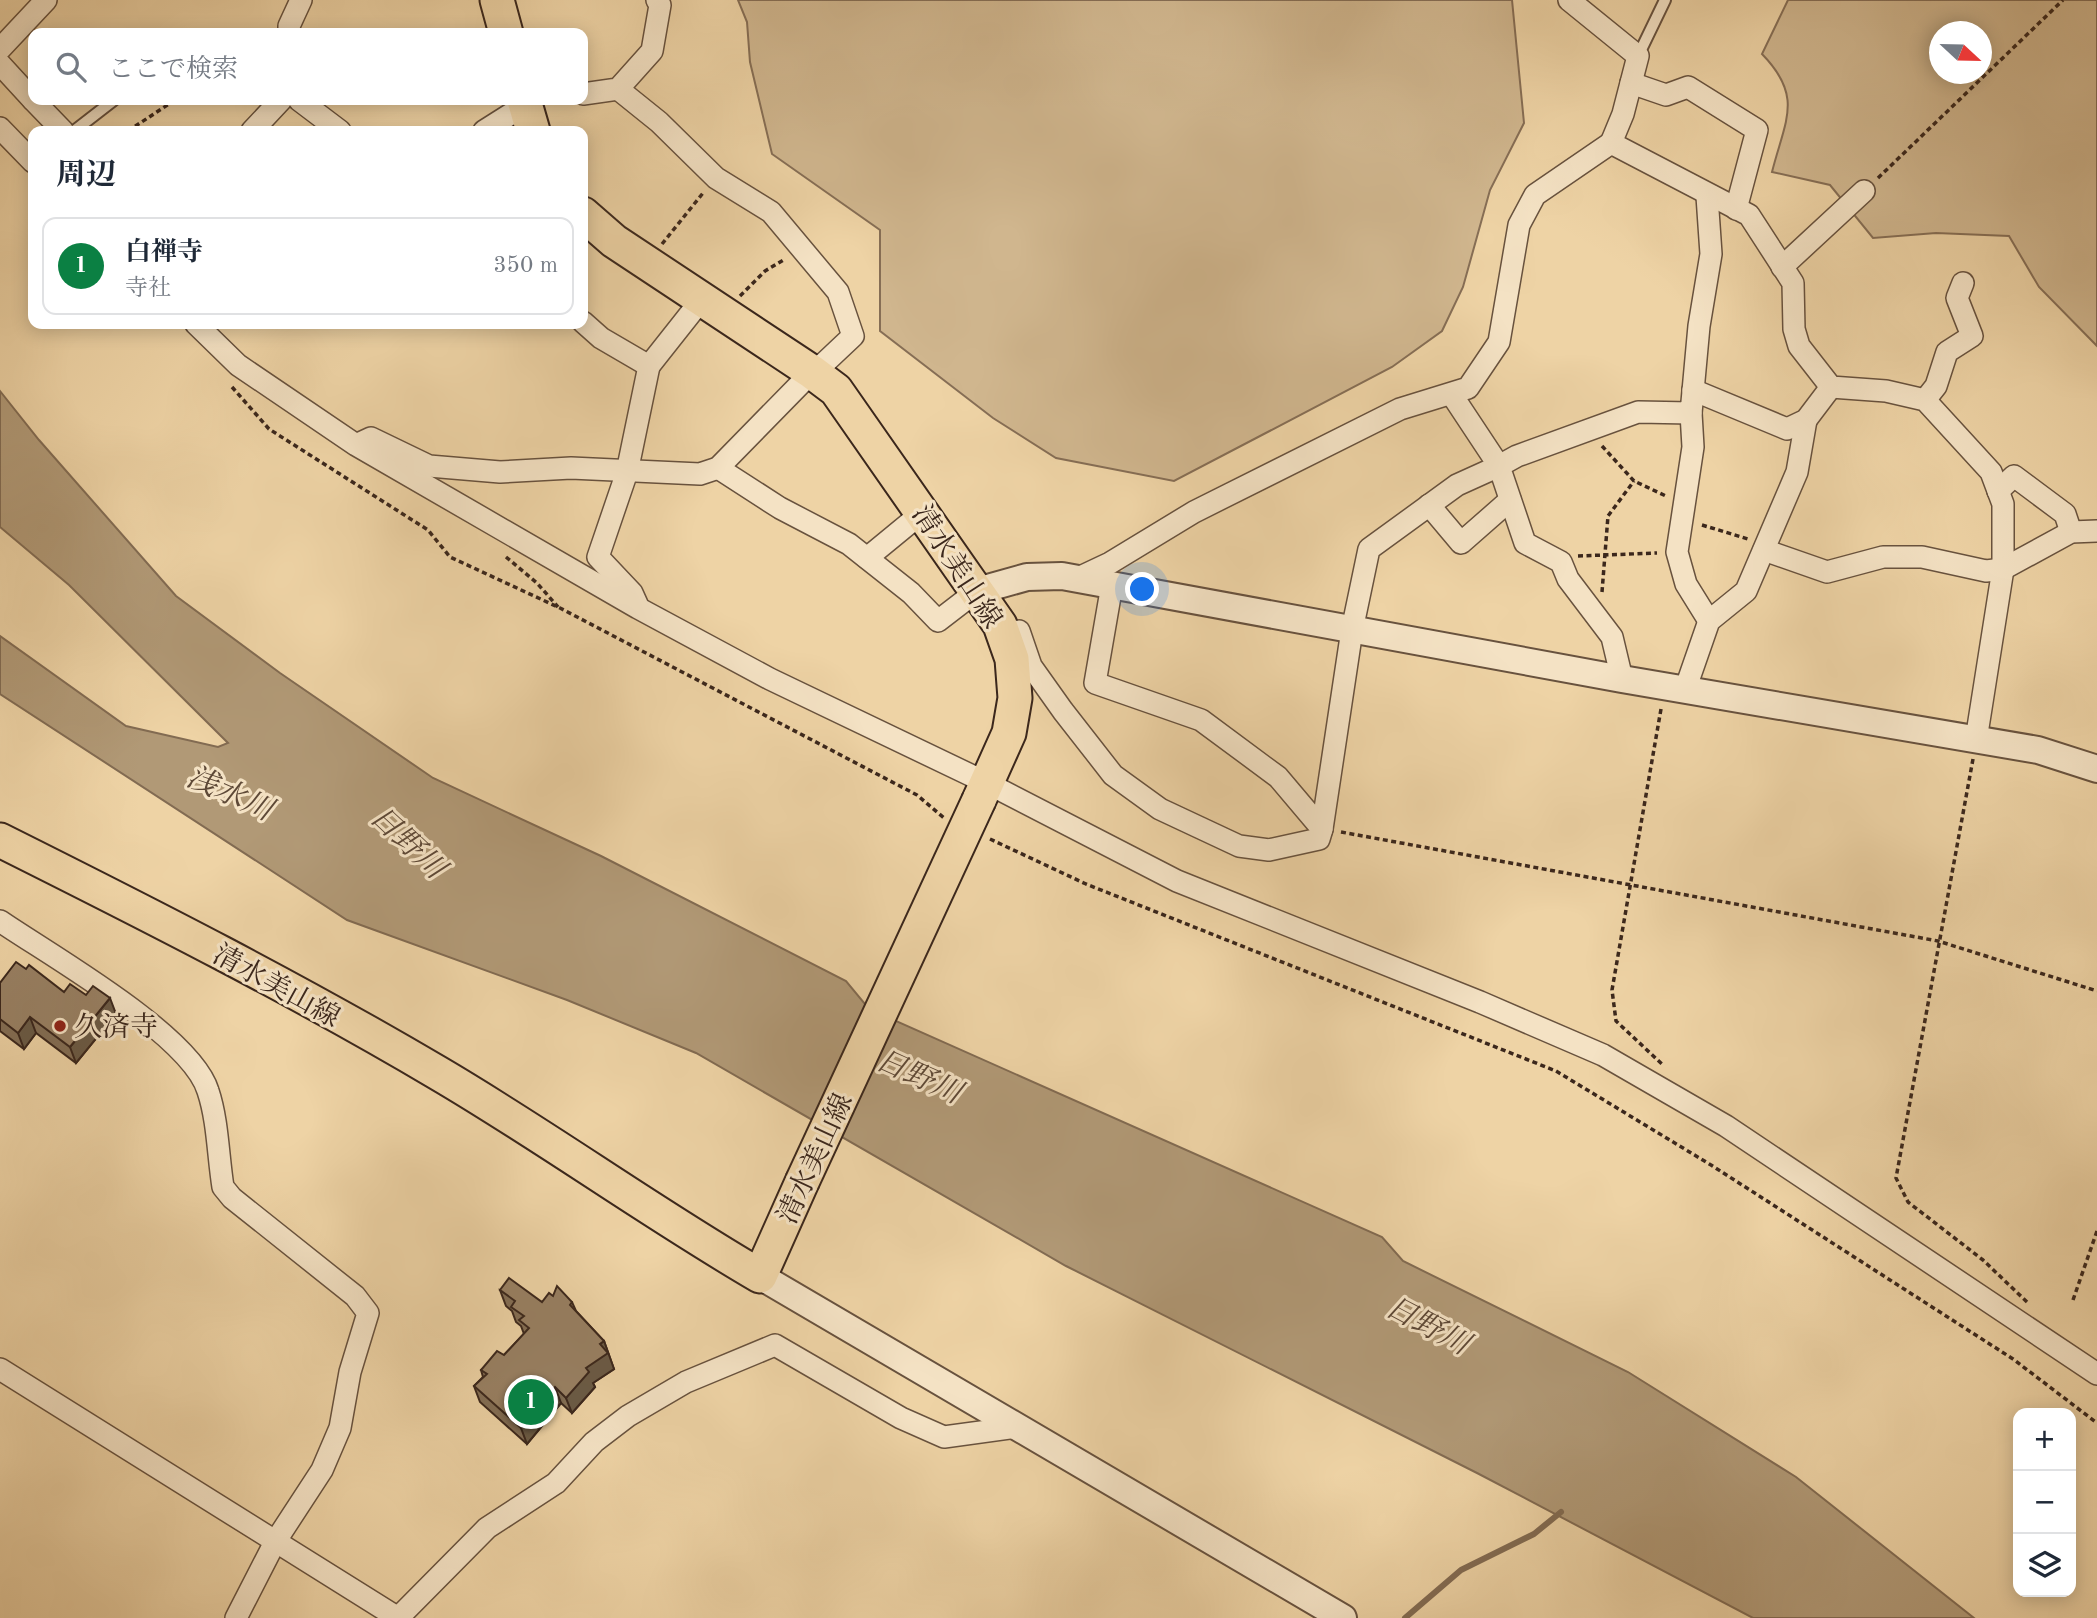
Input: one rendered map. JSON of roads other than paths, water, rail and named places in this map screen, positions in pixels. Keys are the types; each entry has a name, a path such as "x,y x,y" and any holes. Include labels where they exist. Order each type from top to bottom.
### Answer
{"main road":[{"path":"497,0 505,28"},
{"name":"清水美山線","path":"0,840 144,912 439,1074 760,1276 1009,733 1015,698 1012,659 1004,636 977,591 836,390 815,370 614,241 588,218"}],"street":[{"path":"0,49 46,0"},
{"path":"291,28 301,0"},
{"path":"588,93 618,89 652,51 660,5 657,0"},
{"path":"1076,579 1110,563 1194,512 1400,409 1468,388 1499,342 1519,225 1535,195 1611,143 1631,83 1638,56 1569,0"},
{"path":"0,64 28,95"},
{"path":"1631,83 1666,96 1688,87 1757,131 1736,209"},
{"path":"356,445 371,439 429,466 464,469 500,472 571,468 700,474 718,468 815,370 853,336 838,292 771,212 716,178 659,122 618,89"},
{"path":"38,105 58,126"},
{"path":"258,126 276,105"},
{"path":"306,105 333,126"},
{"path":"493,126 514,112 528,113"},
{"path":"0,128 28,157"},
{"path":"1611,143 1707,196 1749,215 1793,283 1794,329 1799,346 1831,387 1886,391 1925,400 1991,472 2003,504 2003,569 1976,740"},
{"path":"1782,267 1864,191"},
{"path":"1707,196 1711,254 1699,326 1693,390 1693,447 1677,552 1686,584 1709,621"},
{"path":"1925,400 1936,386 1947,352 1972,336 1957,298 1963,283"},
{"path":"638,608 632,593 597,557 627,472 649,366 702,299"},
{"path":"588,326 601,338 649,366"},
{"path":"200,329 232,372 638,608 983,792 1177,881 1480,1002 1603,1055 1726,1126 2097,1374"},
{"path":"220,329 237,352 232,372"},
{"path":"1675,688 1709,621 1746,591 1797,472 1806,420 1831,387"},
{"path":"1693,390 1787,429 1806,420"},
{"path":"1452,394 1499,466 1525,543 1560,562 1568,579 1612,637 1622,679"},
{"path":"977,591 1003,603 1018,629 1031,666 1114,775 1160,809 1240,846 1269,850 1319,839 1352,630 1369,549 1457,485 1517,456 1638,412 1691,414"},
{"path":"718,468 780,508 849,544 911,593 938,621 977,591 1027,577 1076,579 1622,679 2038,750 2097,769"},
{"path":"1998,491 2014,476 2064,514 2071,531"},
{"path":"1429,505 1461,543 1510,500"},
{"path":"867,558 923,512"},
{"path":"1764,550 1827,572 1883,557 1923,557 1986,571 2003,569 2071,531 2097,531"},
{"path":"1112,585 1095,683 1201,720 1278,776 1322,829"},
{"path":"0,921 153,1024 196,1065 209,1091 223,1187 232,1198 355,1296 368,1313 350,1372 340,1429 322,1470 275,1542 236,1618"},
{"path":"760,1276 1343,1618"},
{"path":"0,1369 398,1618 487,1528 556,1483 594,1442 628,1416 686,1382 775,1345 901,1418 944,1437 1018,1427"}],"lane":[{"path":"1638,56 1665,0"},
{"path":"80,126 108,105"}],"water":[{"path":"0,391 39,440 176,596 280,673 433,778 601,856 846,981 869,1009 1382,1237 1403,1261 1628,1372 1796,1477 1974,1618 1753,1618 1477,1473 1066,1266 696,1053 567,1000 347,920 0,694 0,636 126,726 218,747 228,743 69,585 0,527"}],"waterway":[{"path":"1405,1618 1461,1570 1534,1534 1561,1512"}],"place":[{"name":"久済寺","path":"60,1026"},
{"name":"白禅寺","path":"531,1402"}],"water label":[{"name":"浅水川","path":"230,793"},
{"name":"日野川","path":"408,842"},
{"name":"日野川","path":"919,1076"},
{"name":"日野川","path":"1428,1325"}]}
